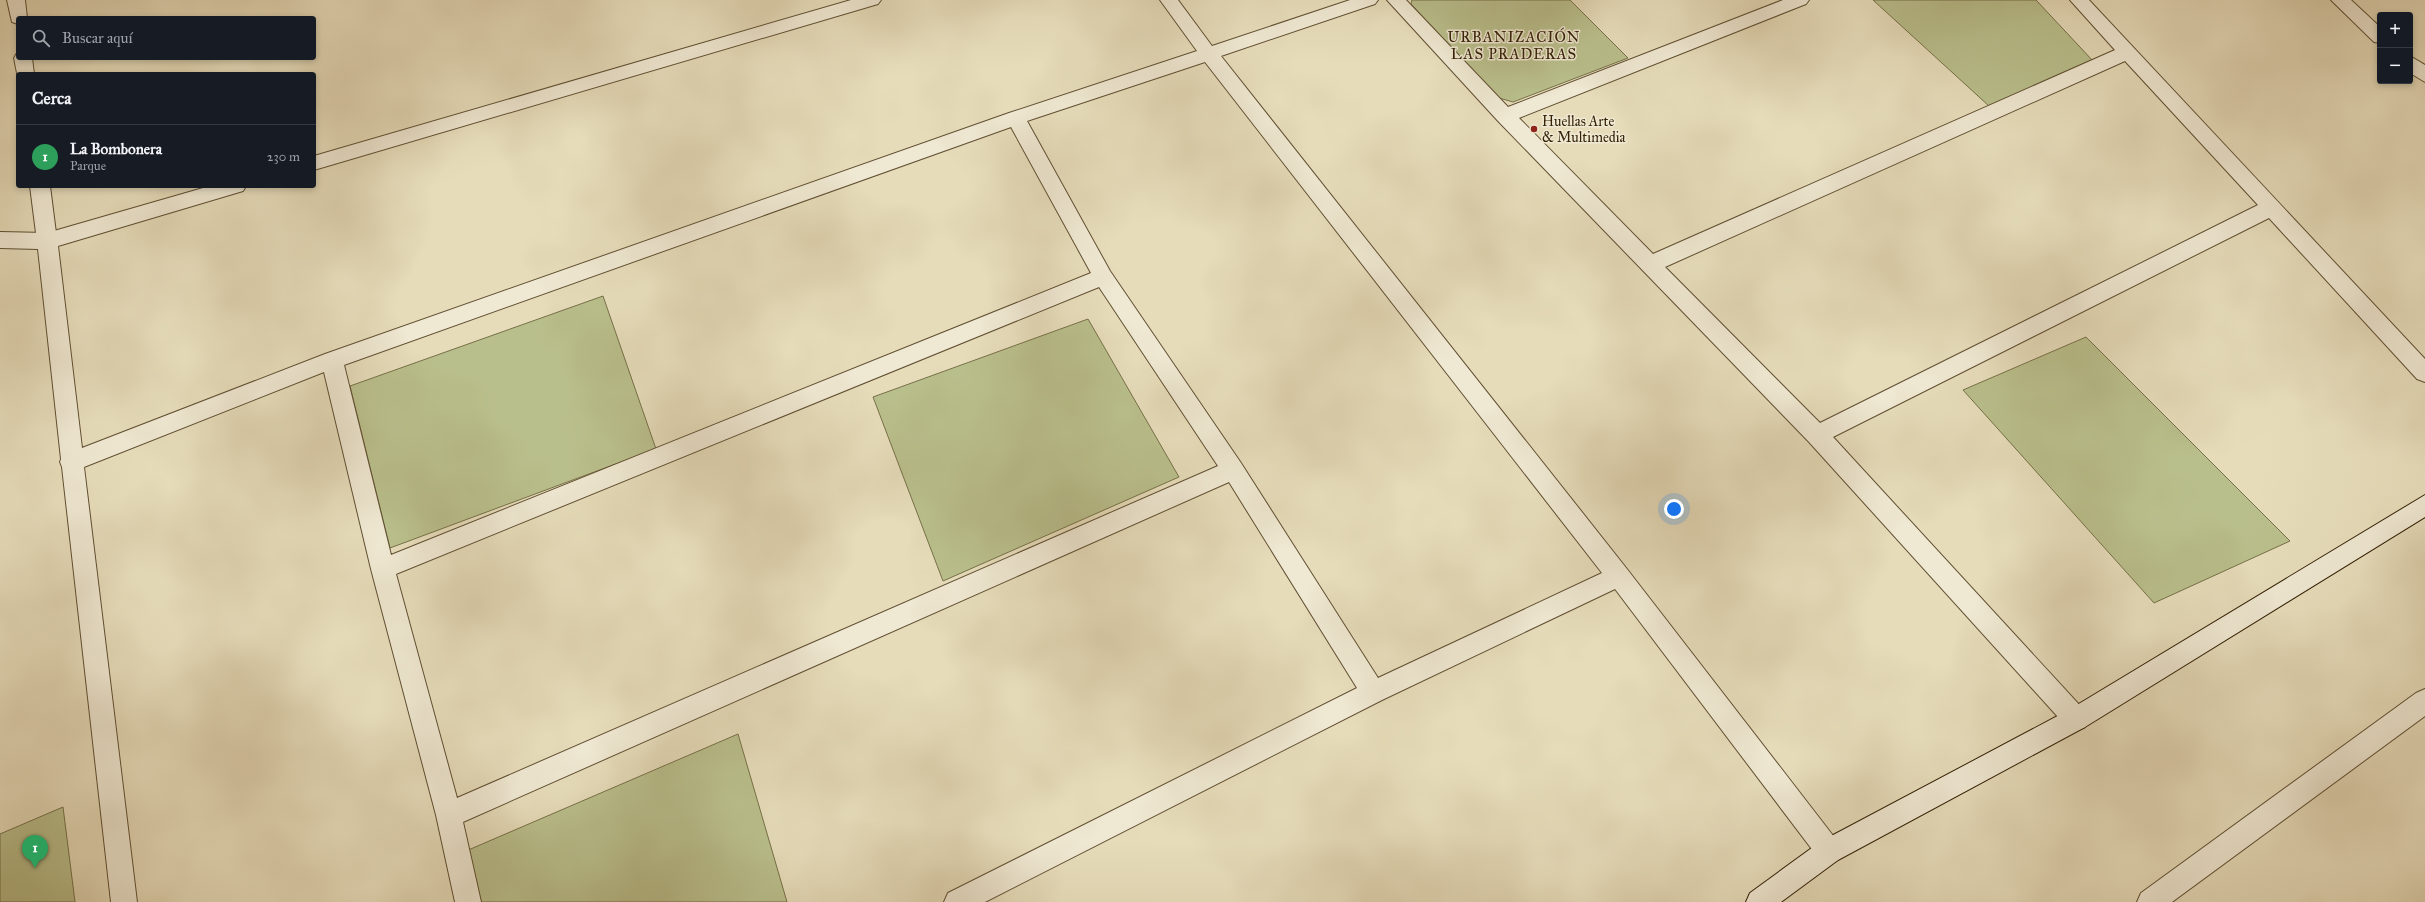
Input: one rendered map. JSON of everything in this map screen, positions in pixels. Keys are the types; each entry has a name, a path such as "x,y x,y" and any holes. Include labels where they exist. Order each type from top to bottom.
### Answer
{"street":[{"path":"16,0 18,16"},
{"path":"316,162 872,0"},
{"path":"1169,0 1208,53 1619,576 1829,851"},
{"path":"71,462 332,360 1016,118 1369,0"},
{"path":"1396,0 1505,116 1817,434 2076,719"},
{"path":"1505,116 1800,0"},
{"path":"2079,0 2126,53 2425,373"},
{"path":"2340,0 2377,34"},
{"path":"1651,264 2126,53"},
{"path":"23,60 25,72"},
{"path":"2413,65 2425,75"},
{"path":"1016,118 1103,277 1233,470 1373,692"},
{"path":"40,188 71,462 124,902"},
{"path":"0,240 47,242 229,188"},
{"path":"1817,434 2270,208"},
{"path":"383,569 1103,277"},
{"path":"332,360 383,569 449,815 468,902"},
{"path":"449,815 1233,470"},
{"path":"1759,902 1829,851 2076,719 2425,504"},
{"path":"958,902 1373,692 1619,576"},
{"path":"2150,902 2425,701"}],"green space":[{"path":"1412,0 1570,0 1628,58 1513,102 1499,98 1411,4"},
{"path":"1873,0 2036,0 2093,61 1989,106"},
{"path":"603,296 656,449 390,548 350,386"},
{"path":"1088,319 1179,477 943,581 873,397"},
{"path":"2086,337 2290,541 2154,603 1963,390"},
{"path":"738,734 787,902 470,902 459,854"},
{"path":"63,807 75,902 0,902 0,834"}],"place":[{"name":"Huellas Arte & Multimedia","path":"1534,129"},
{"name":"La Bombonera","path":"35,868"}],"district":[{"name":"URBANIZACIÓN LAS PRADERAS","path":"1514,46"}]}
